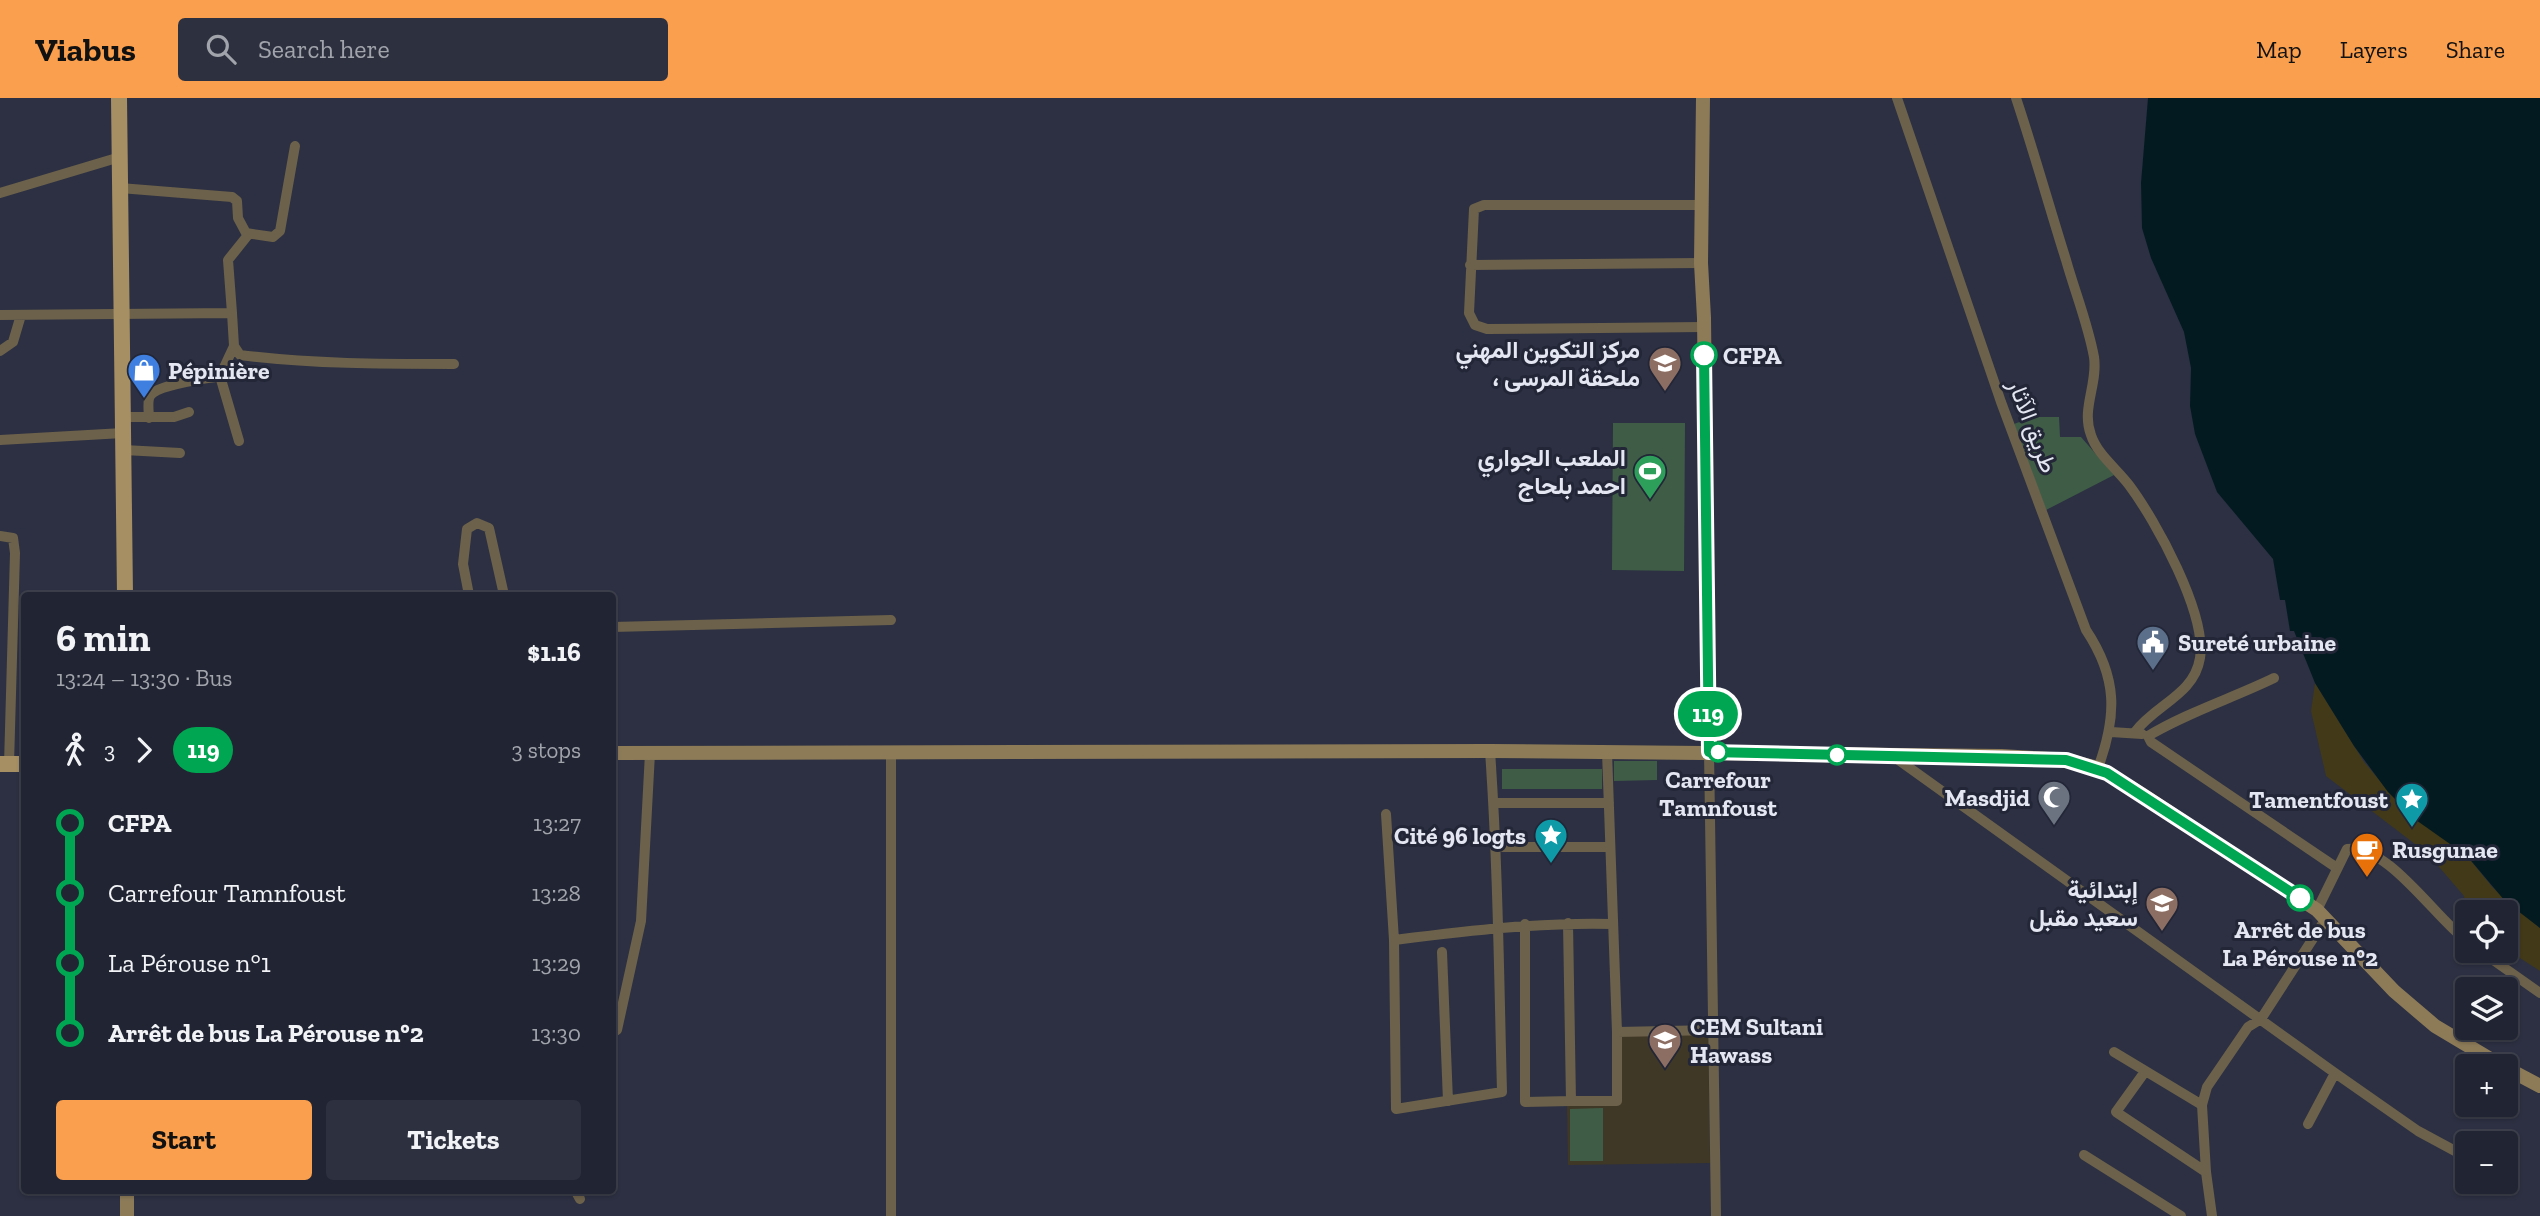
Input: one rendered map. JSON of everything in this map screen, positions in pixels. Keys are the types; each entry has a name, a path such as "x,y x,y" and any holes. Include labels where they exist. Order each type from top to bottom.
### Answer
{"main road":[{"path":"119,98 125,592"},
{"path":"1703,98 1701,263 1709,752"},
{"path":"616,753 1709,752 2066,760 2098,768 2321,915 2394,991 2435,1026 2482,1054"},
{"path":"2518,1074 2540,1086"},
{"path":"127,1194 127,1216"}],"street":[{"name":"طريق الآثار","path":"1896,98 2001,402 2087,630 2103,655 2112,710 2111,732 2098,768"},
{"path":"2017,98 2092,351 2094,380 2087,409 2091,437 2100,453 2113,464 2149,516 2186,586 2199,623 2200,657 2195,677 2184,690 2143,722 2136,732"},
{"path":"120,188 232,197 237,201 241,228 248,235 274,237 281,231 295,146"},
{"path":"0,193 120,157"},
{"path":"1701,205 1484,205 1472,213 1469,313 1475,325 1487,330 1704,327"},
{"path":"239,441 220,376 234,346 228,260 248,235"},
{"path":"1470,265 1701,263"},
{"path":"0,315 232,313"},
{"path":"0,351 13,342 21,315"},
{"path":"234,346 240,355 282,360 349,365 454,364"},
{"path":"149,418 150,398 153,394 179,383 220,376"},
{"path":"0,440 123,425 189,412"},
{"path":"124,450 180,453"},
{"path":"469,592 463,541 467,529 477,523 489,528 503,592"},
{"path":"0,536 13,538 15,553 11,764"},
{"path":"616,627 891,620"},
{"path":"2111,732 2136,732 2148,736 2171,723 2225,702 2274,678"},
{"path":"2143,722 2151,742 2337,868"},
{"path":"1385,814 1394,940 1396,1109 1502,1092 1496,847 1490,751"},
{"path":"891,752 891,1216"},
{"path":"1525,924 1525,1102 1617,1101 1607,752"},
{"path":"1709,752 1716,1216"},
{"path":"616,1030 641,921 650,753"},
{"path":"1892,756 2335,1073 2418,1131 2455,1151"},
{"path":"1494,803 1609,803"},
{"path":"1496,847 1611,847"},
{"path":"2212,1216 2202,1105 2207,1087 2248,1027 2261,1019 2321,915 2337,868 2347,849 2358,848 2369,852 2390,866 2455,929"},
{"path":"1568,923 1571,1101"},
{"path":"1394,940 1525,924 1613,924"},
{"path":"1442,952 1448,1101"},
{"path":"2497,963 2540,993"},
{"path":"1617,1032 1714,1030"},
{"path":"2113,1052 2144,1073 2202,1105"},
{"path":"2144,1073 2116,1112 2206,1172"},
{"path":"2308,1124 2335,1073"},
{"path":"2084,1155 2181,1216"}],"shaded area":[{"path":"2148,98 2540,98 2540,928 2518,911 2518,900 2504,900 2467,856 2416,820 2388,792 2354,746 2315,683 2294,631 2290,631 2285,600 2280,600 2273,559 2217,492 2195,434 2190,406 2191,368 2184,332 2151,258 2142,228 2141,183"},
{"name":"CEM Sultani Hawass","path":"1621,1032 1708,1034 1710,1163 1568,1165 1567,1105 1620,1105"}],"green space":[{"path":"2033,417 2059,417 2060,437 2081,437 2114,475 2046,510 2014,424"},
{"path":"1613,423 1685,423 1684,571 1612,570"},
{"path":"1614,761 1657,761 1657,780 1614,781"},
{"path":"1502,769 1602,769 1602,789 1502,789"},
{"path":"1603,1108 1603,1161 1570,1161 1570,1109"}],"sand":[{"name":"Tamentfoust","path":"2315,683 2364,762 2402,807 2467,856 2493,888 2507,900 2464,900 2464,896 2428,854 2326,776 2311,711"},
{"name":"Tamentfoust","path":"2518,909 2540,928 2540,971 2518,957"}],"bus line":[{"name":"119","path":"1704,355 1709,752 2001,756 2066,760 2107,773 2300,898"}],"place":[{"name":"CFPA","path":"1704,355"},
{"name":"مركز التكوين المهني ، ملحقة المرسى","path":"1665,393"},
{"name":"Pépinière","path":"144,400"},
{"name":"الملعب الجواري احمد بلحاج","path":"1650,501"},
{"name":"Sureté urbaine","path":"2153,672"},
{"name":"Carrefour Tamnfoust","path":"1718,752"},
{"name":"Masdjid","path":"2054,827"},
{"name":"Tamentfoust","path":"2412,829"},
{"name":"Cité 96 logts","path":"1551,865"},
{"name":"Rusgunae","path":"2367,879"},
{"name":"Arrêt de bus La Pérouse n°2","path":"2300,898"},
{"name":"إبتدائية سعيد مقبل","path":"2162,933"},
{"name":"CEM Sultani Hawass","path":"1665,1070"}]}
